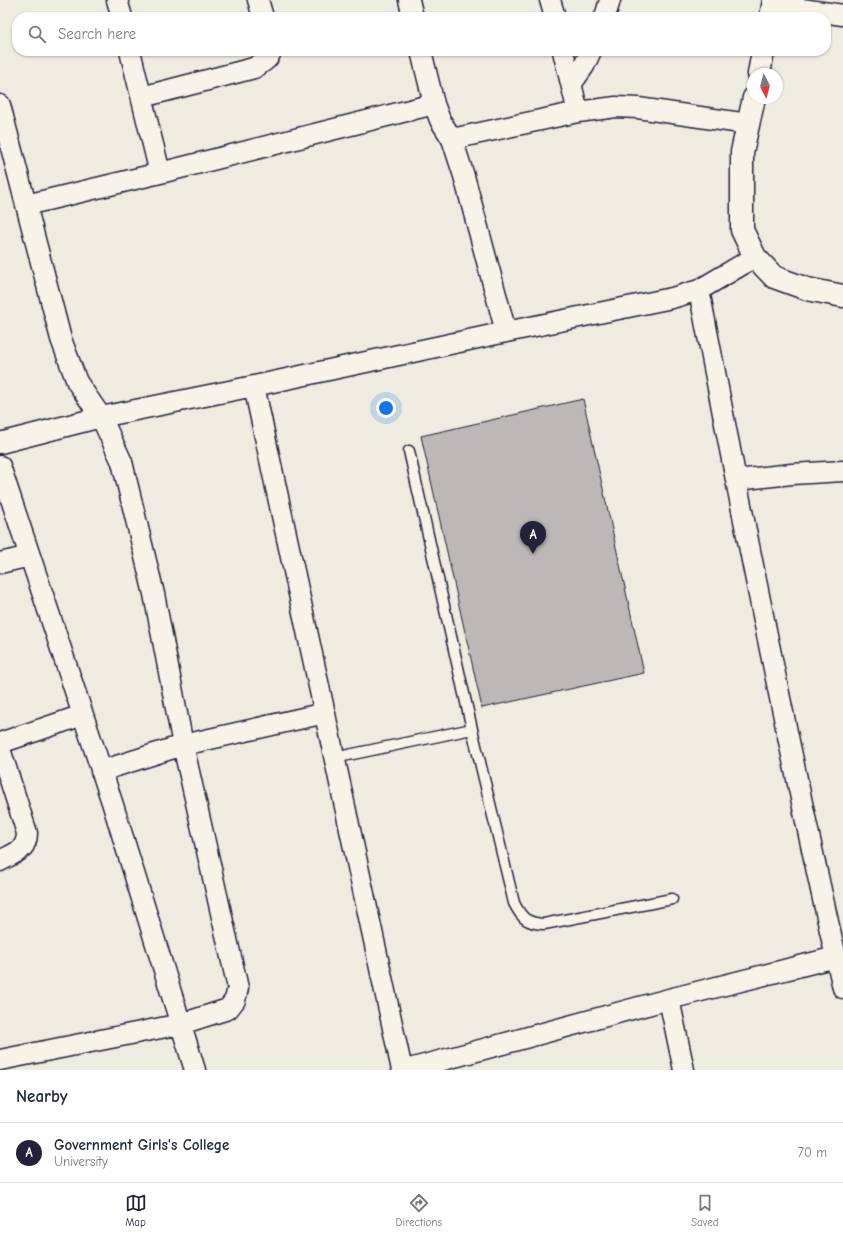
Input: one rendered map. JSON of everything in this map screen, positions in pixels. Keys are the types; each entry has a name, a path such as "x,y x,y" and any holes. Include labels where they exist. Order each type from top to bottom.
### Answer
{"main road":[{"path":"760,68 763,56"},
{"path":"753,104 742,152 742,230 755,257 774,277 808,289 843,296"}],"street":[{"path":"118,0 121,12"},
{"path":"258,0 262,12"},
{"path":"409,0 412,12"},
{"path":"550,0 553,12"},
{"path":"606,12 610,0"},
{"path":"773,7 817,12"},
{"path":"831,14 843,15"},
{"path":"131,56 160,173"},
{"path":"142,97 254,68 266,60 269,56"},
{"path":"422,56 434,104 440,120 452,139 464,176 506,332"},
{"path":"564,56 578,112"},
{"path":"572,83 584,66 589,56"},
{"path":"26,205 434,104"},
{"path":"0,105 61,339 77,382 101,417 122,462 154,594 184,745 238,988 235,1000 228,1009 181,1024 0,1060"},
{"path":"452,139 578,112 616,107 638,108 748,124"},
{"path":"0,443 101,417 672,298 699,290 755,257"},
{"path":"699,290 736,480 818,878 843,988"},
{"path":"254,386 402,1070"},
{"path":"0,466 83,715 195,1070"},
{"path":"736,480 792,474 843,471"},
{"path":"0,563 30,556"},
{"path":"101,771 184,745 324,713"},
{"path":"0,743 83,715"},
{"path":"0,748 27,833 27,841 23,849 0,861"},
{"path":"406,1070 669,1000 836,958"},
{"path":"669,1000 684,1070"}],"lane":[{"path":"410,451 472,729 514,903 521,916 532,923 544,924 672,899"},
{"path":"334,758 472,729"}],"building":[{"path":"583,399 644,673 482,708 421,436"}],"place":[{"name":"Government Girls's College","path":"533,554"}]}
